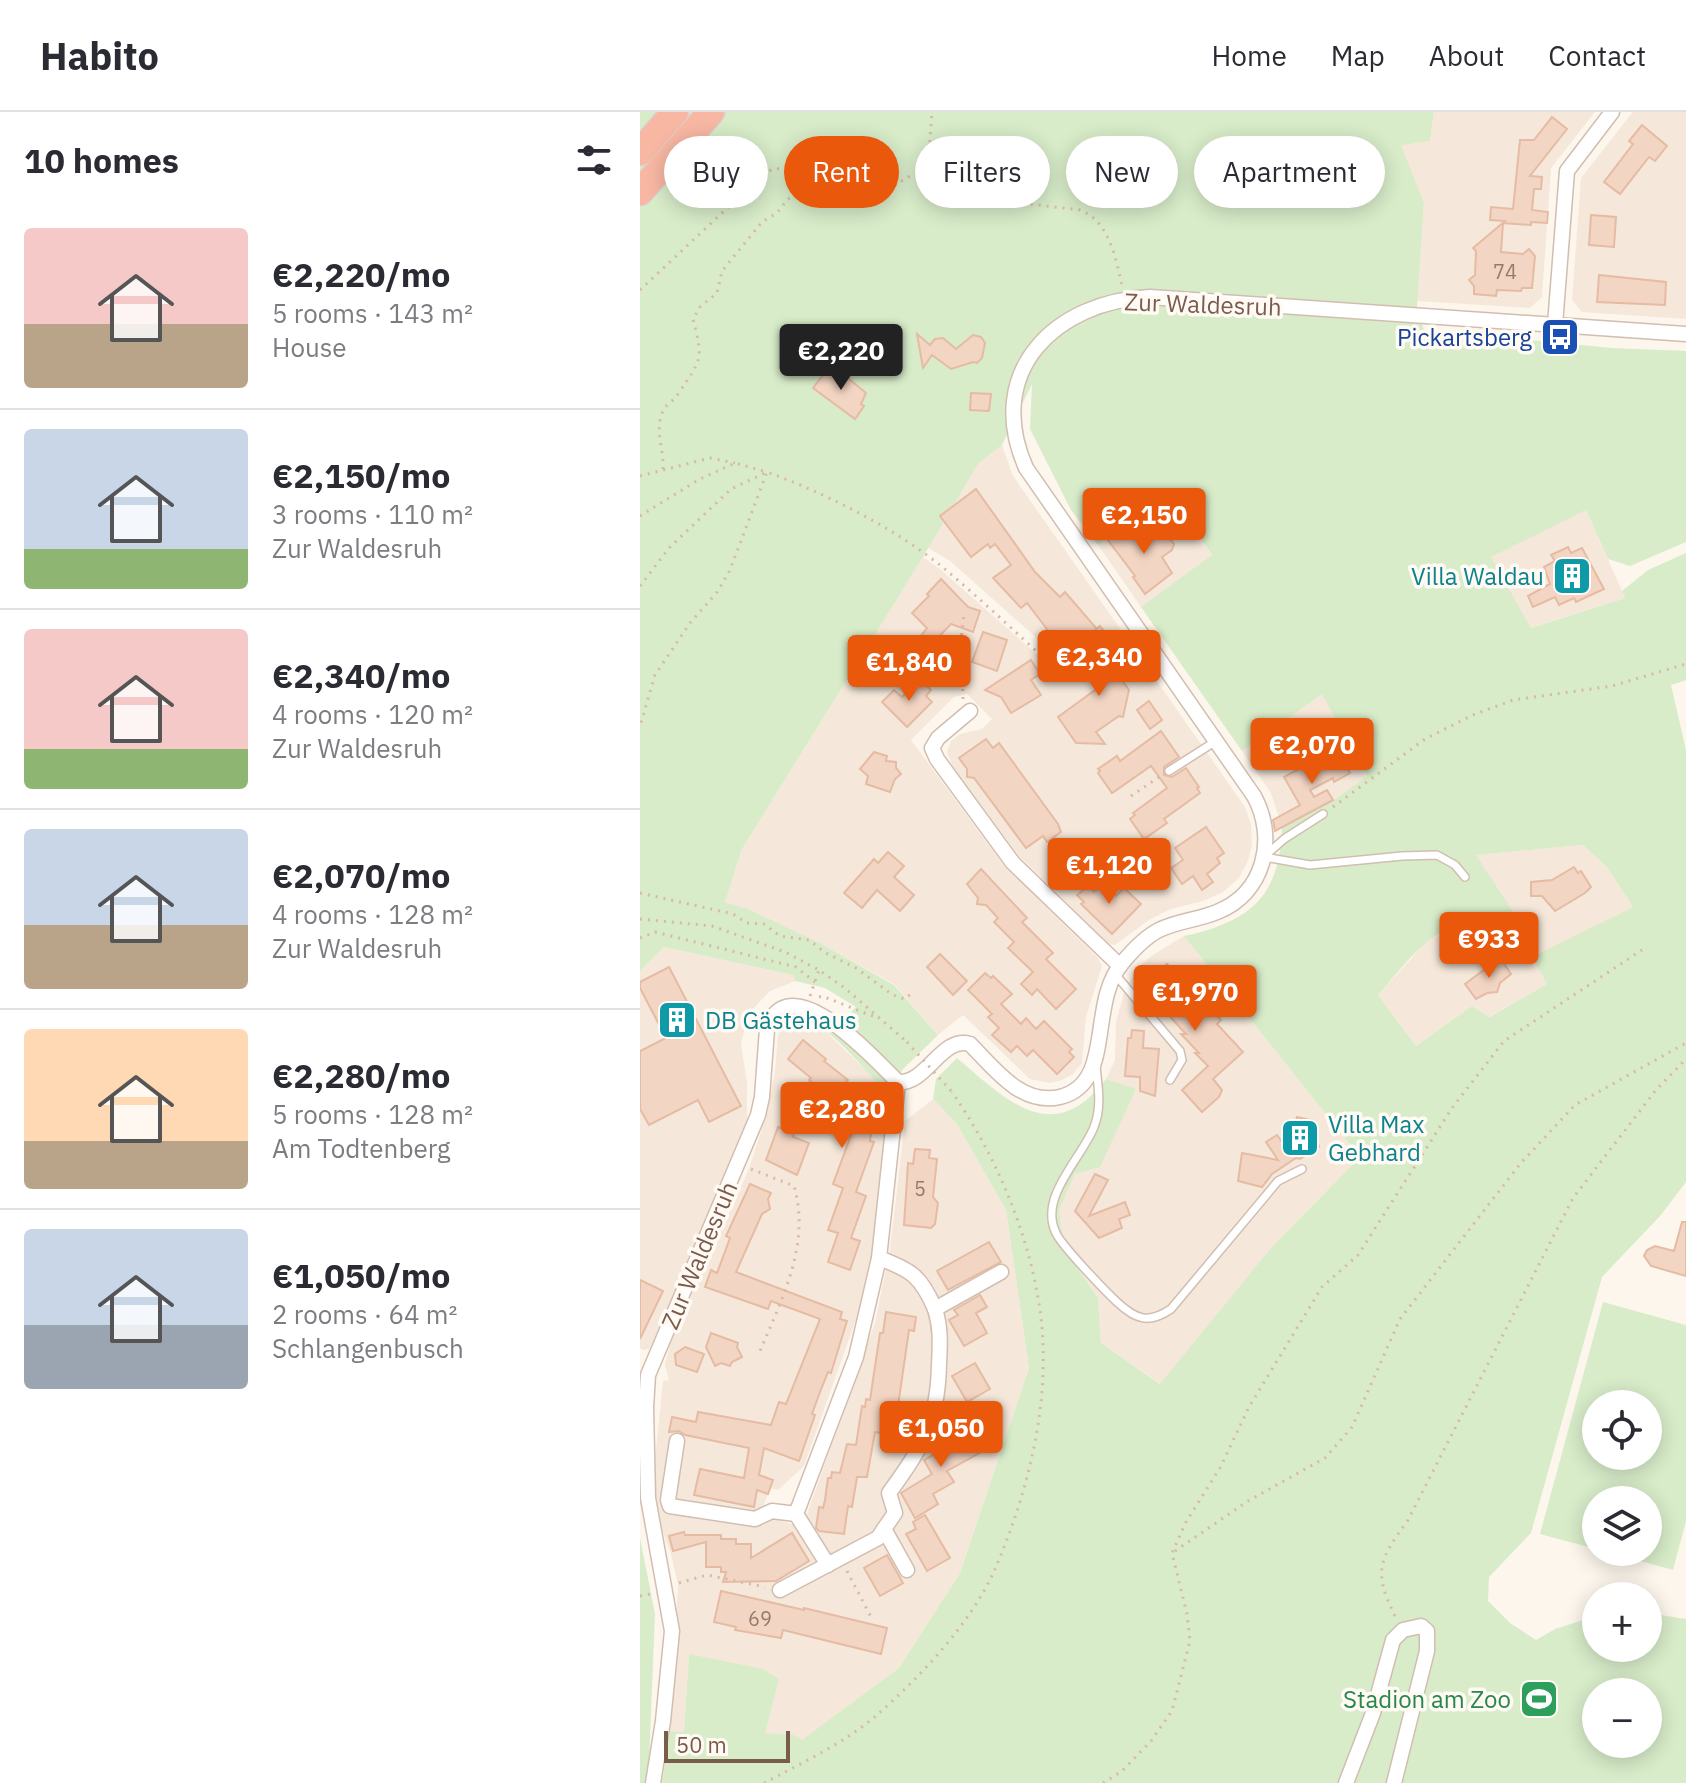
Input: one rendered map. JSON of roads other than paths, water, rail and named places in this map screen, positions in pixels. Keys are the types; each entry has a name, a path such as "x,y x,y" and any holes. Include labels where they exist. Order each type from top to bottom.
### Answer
{"highway":[{"path":"640,152 675,112"},
{"path":"640,192 711,112"}],"street":[{"path":"1555,325 1567,171 1612,112"},
{"name":"Zur Waldesruh","path":"653,1783 672,1631 648,1498 643,1376 760,1108 770,1019 785,1008 806,1007 836,1024 898,1082 908,1081 955,1044 965,1042 1023,1093 1054,1098 1074,1092 1091,1073 1105,994 1117,970 1156,932 1230,906 1253,884 1264,857 1266,826 1262,811 1026,468 1019,451 1015,397 1022,372 1048,333 1085,310 1125,298 1150,297 1686,334"},
{"path":"970,711 938,738 932,748 937,759 1013,863 1117,970"},
{"path":"796,1514 856,1357 879,1258 898,1082"},
{"path":"780,1590 878,1538 895,1513 889,1493 928,1434 938,1398 940,1326 924,1285 908,1269 879,1258"},
{"path":"935,1309 1001,1272"},
{"path":"677,1441 668,1500 670,1506 755,1519 772,1511 796,1514 834,1562"},
{"path":"884,1529 907,1570"},
{"path":"1346,1783 1373,1713 1393,1640 1403,1630 1421,1626 1427,1631 1428,1641 1394,1783"}],"lane":[{"path":"1169,771 1216,741"},
{"path":"1264,857 1284,839 1323,814"},
{"path":"1264,857 1310,865 1437,855 1455,865 1465,877"},
{"path":"1117,970 1180,1051 1182,1060 1170,1080"},
{"name":"Zur Waldesruh","path":"1095,1060 1100,1099 1095,1126 1058,1190 1052,1212 1056,1234 1118,1303 1138,1318 1158,1319 1171,1309 1278,1181 1302,1169"}],"place":[{"name":"Pickartsberg","path":"1560,337"},
{"name":"Villa Waldau","path":"1572,576"},
{"name":"DB Gästehaus","path":"677,1020"},
{"name":"Villa Max Gebhard","path":"1300,1138"},
{"name":"Stadion am Zoo","path":"1539,1699"}]}
